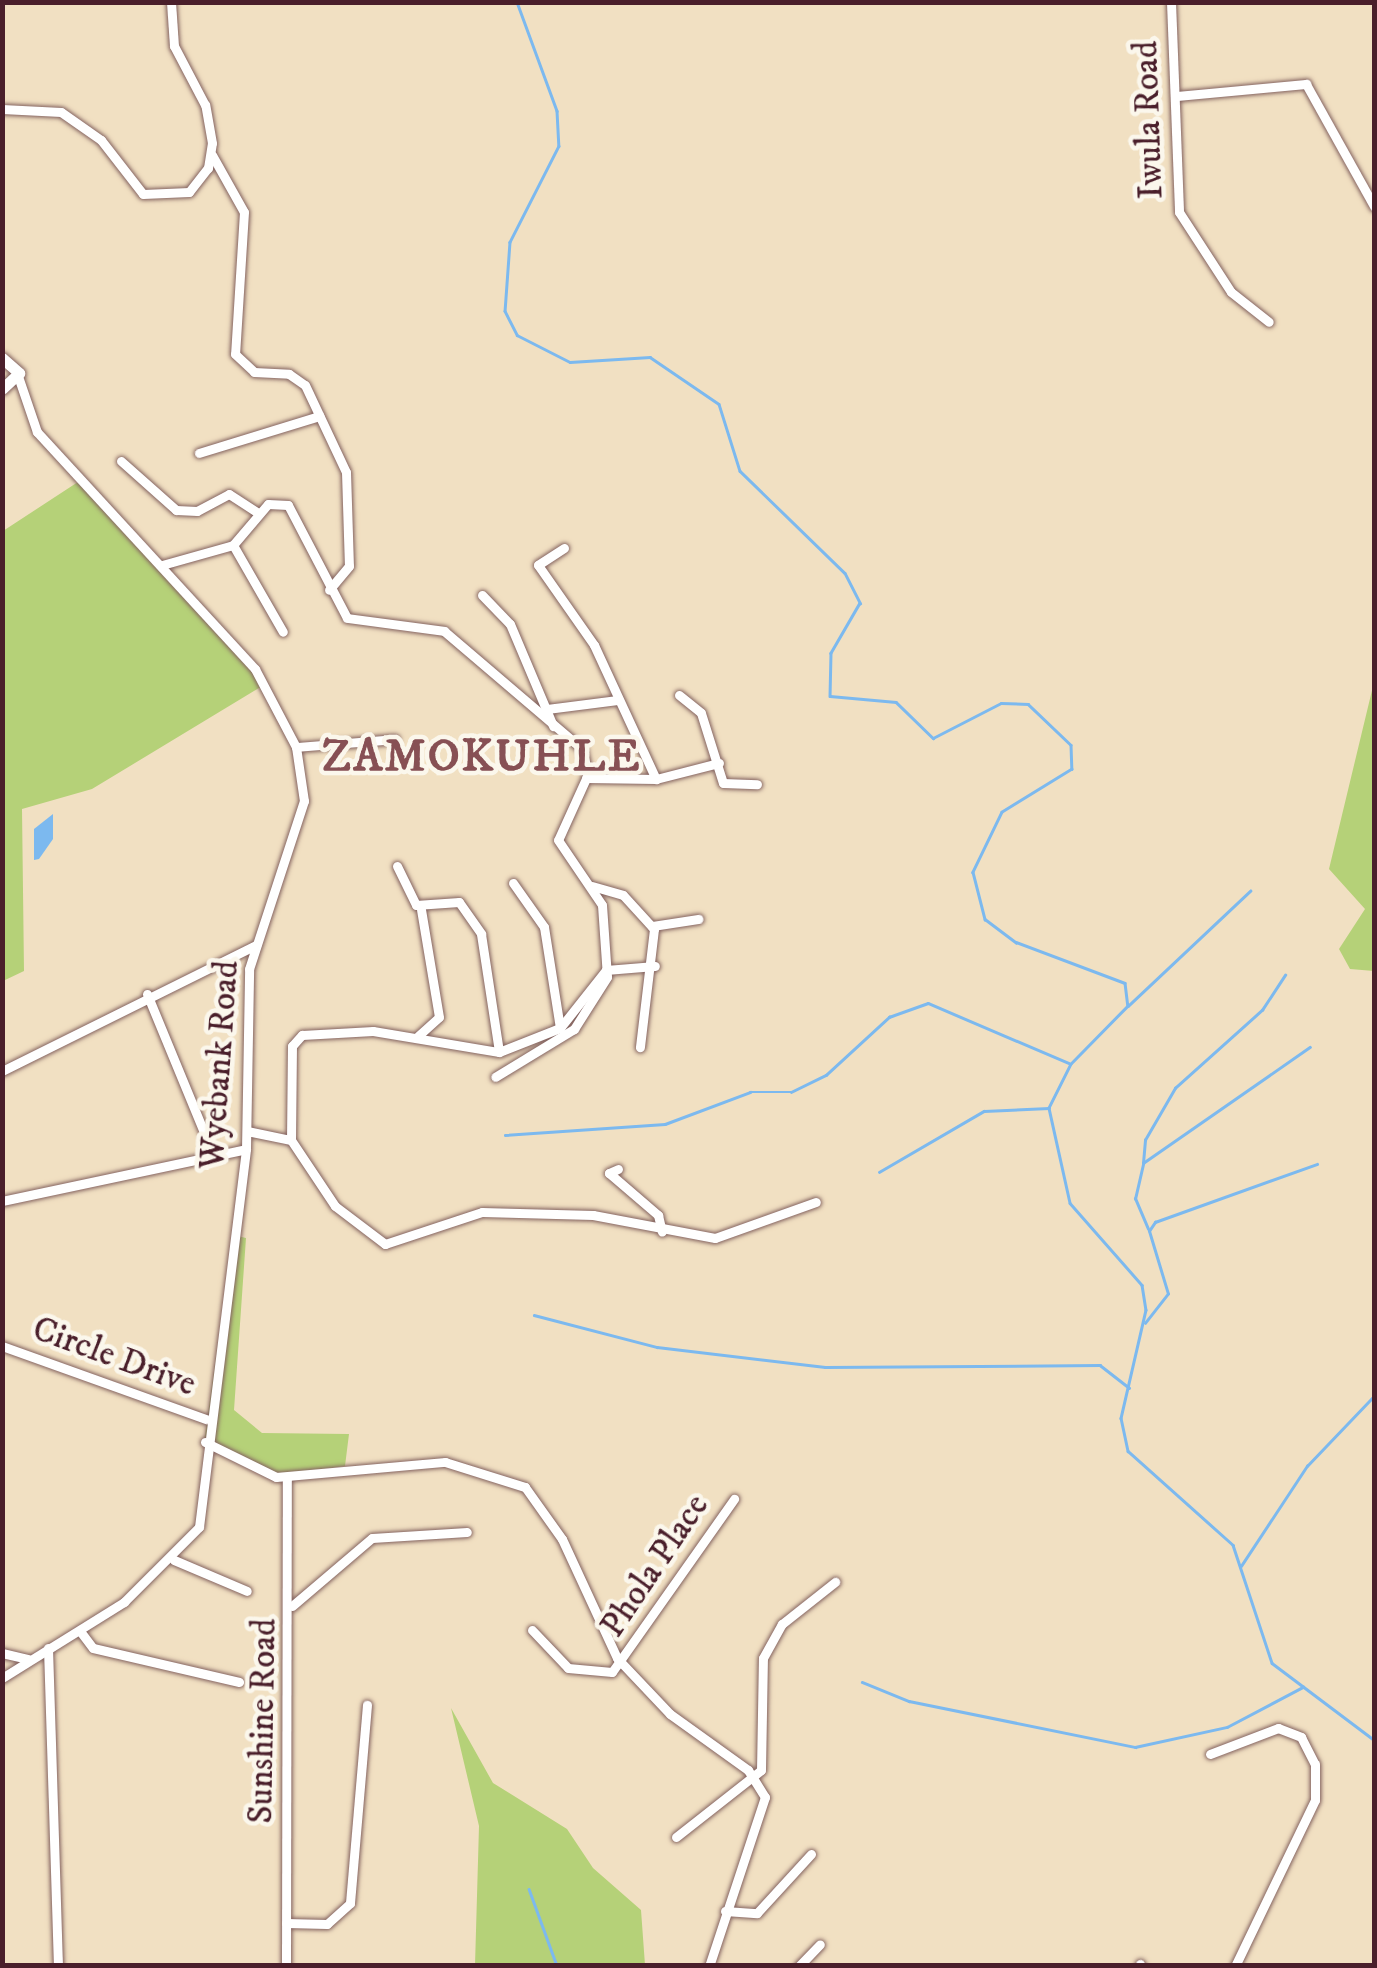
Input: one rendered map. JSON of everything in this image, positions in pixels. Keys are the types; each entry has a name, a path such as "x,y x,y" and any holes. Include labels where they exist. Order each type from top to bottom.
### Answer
{"main road":[{"path":"2,344 18,379 2,390"}],"street":[{"path":"171,2 170,34 204,104 212,154 244,212 235,354 254,372 300,380 319,416 350,498 348,572 329,590"},
{"name":"Iwula Road","path":"1171,2 1180,216 1229,290 1268,322"},
{"path":"1176,96 1305,84 1374,206"},
{"path":"2,109 29,105 76,120 151,197 189,192 212,154"},
{"path":"18,379 20,404"},
{"name":"Wyebank Road","path":"2,390 20,404 237,644 296,747 302,821 256,945 246,1006 246,1149 206,1419 199,1527 174,1560 80,1631 2,1678"},
{"path":"198,454 319,416"},
{"path":"122,461 176,510 197,511 229,494 257,512"},
{"path":"162,565 234,545 257,512 275,502 294,509 329,590 350,620 421,621 444,631 582,748 586,778 558,840 592,886 611,936 609,969 574,1029 495,1078"},
{"path":"234,545 283,632"},
{"path":"564,548 538,565 594,645 658,780"},
{"path":"482,595 510,624 554,728"},
{"path":"679,695 702,713 723,782 757,784"},
{"path":"547,709 617,700"},
{"path":"296,747 395,739"},
{"path":"586,778 658,780 719,763"},
{"path":"397,866 421,909 439,1017 418,1036"},
{"path":"513,883 544,927 560,1028"},
{"path":"592,886 623,895 652,926 655,966 640,1047"},
{"path":"421,909 459,902 486,944 499,1052"},
{"path":"652,926 698,919"},
{"path":"2,1071 147,994 256,945"},
{"path":"655,966 609,969 560,1028 499,1052 418,1036 352,1029 298,1038 291,1140 336,1206 385,1244 408,1243 472,1213 592,1215 662,1232 714,1238 816,1202"},
{"path":"147,994 213,1154"},
{"path":"247,1132 291,1140"},
{"path":"2,1202 246,1149"},
{"path":"618,1169 608,1174 658,1216 662,1232"},
{"name":"Circle Drive","path":"2,1346 206,1419"},
{"path":"205,1442 287,1477 445,1462 514,1479 562,1539 622,1665 755,1778 764,1819 724,1911 709,1966"},
{"name":"Sunshine Road","path":"286,1966 292,1606 287,1477"},
{"name":"Phola Place","path":"622,1665 734,1499"},
{"path":"292,1606 372,1538 467,1532"},
{"path":"174,1560 247,1591"},
{"path":"676,1837 755,1778 766,1750 763,1658 782,1624 835,1582"},
{"path":"532,1630 580,1672 622,1665"},
{"path":"80,1631 97,1649 239,1682"},
{"path":"48,1648 58,1966"},
{"path":"2,1653 28,1659"},
{"path":"286,1924 328,1924 350,1903 367,1704"},
{"path":"1210,1754 1278,1728 1300,1736 1315,1764 1315,1800 1235,1966"},
{"path":"724,1911 758,1913 811,1854"},
{"path":"799,1966 820,1944"}],"green space":[{"path":"81,480 264,685 92,789 22,809 24,971 3,981 3,531"},
{"path":"1374,682 1374,971 1350,969 1339,949 1365,909 1329,869"},
{"path":"233,1235 246,1238 234,1410 262,1433 349,1434 345,1466 276,1476 204,1442"},
{"path":"451,1708 493,1783 567,1829 593,1868 641,1910 645,1965 475,1965 479,1826"}],"water":[{"path":"53,814 53,839 39,859 34,860 34,829"}],"waterway":[{"path":"517,2 557,111 559,146 510,242 505,311 517,335 570,362 650,357 719,404 740,471 845,573 860,603 831,653 830,696 896,702 933,738 1001,703 1028,704 1071,745 1072,769 1002,812 973,872 985,919 1016,942 1125,983 1128,1006 1071,1064 1049,1108 1070,1203 1142,1285 1146,1310 1121,1418 1128,1451 1233,1545 1272,1663 1374,1740"},
{"path":"1128,1006 1250,891"},
{"path":"1143,1163 1145,1140 1175,1088 1262,1010 1285,975"},
{"path":"505,1135 665,1124 750,1092 791,1092 826,1075 889,1017 928,1003 1069,1063"},
{"path":"1148,1229 1135,1199 1143,1163 1310,1047"},
{"path":"879,1172 984,1111 1049,1108"},
{"path":"1145,1323 1168,1294 1149,1231 1155,1222 1317,1164"},
{"path":"534,1315 657,1347 825,1367 1100,1365 1129,1388"},
{"path":"1241,1566 1307,1466 1374,1396"},
{"path":"862,1682 909,1701 1135,1747 1227,1727 1303,1687"},
{"path":"529,1889 557,1966"}],"district":[{"name":"ZAMOKUHLE","path":"482,758"}]}
